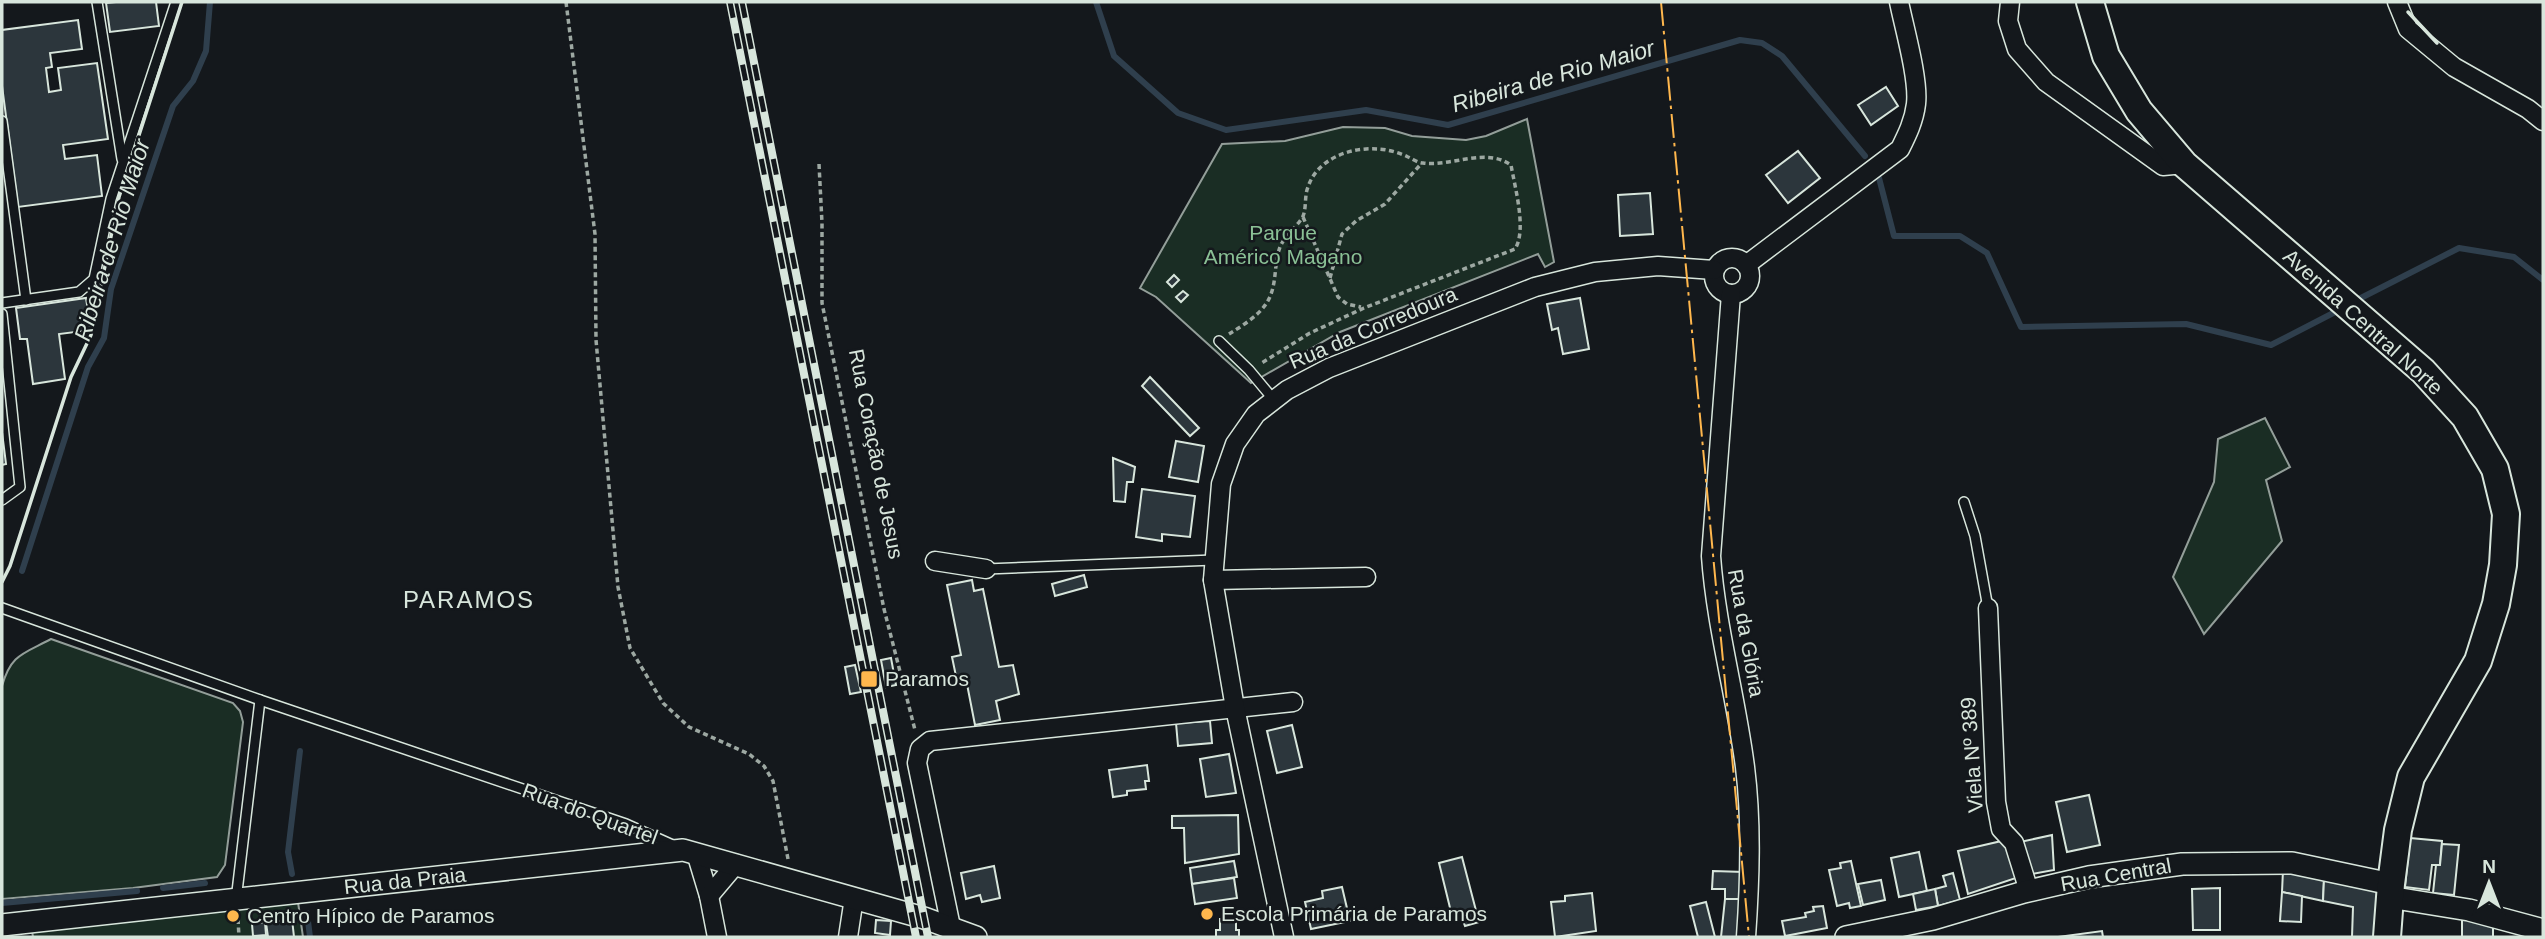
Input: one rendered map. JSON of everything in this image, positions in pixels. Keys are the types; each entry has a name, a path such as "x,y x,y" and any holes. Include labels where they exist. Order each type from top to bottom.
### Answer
{"main road":[{"name":"Avenida Central Norte","path":"2090,2 2106,56 2139,111 2184,164 2423,372 2465,417 2495,469 2506,514 2503,565 2496,604 2478,661 2411,777 2404,801 2390,890 2387,937"}],"street":[{"path":"1746,265 1900,149 1911,129 1917,102 1899,2"},
{"path":"2010,2 2008,21 2017,49 2046,82 2163,166 2184,164"},
{"path":"2398,2 2408,29 2454,67 2528,109 2543,121"},
{"path":"1731,258 1746,265 1750,275 1746,286 1737,293 1731,294 1717,286 1714,270 1721,261 1731,258"},
{"name":"Rua da Corredoura","path":"1284,937 1235,708 1213,580 1221,484 1235,444 1256,414 1287,390 1329,368 1535,287 1595,272 1658,265 1714,270"},
{"name":"Rua da Glória","path":"1731,294 1711,556 1713,591 1734,694 1745,770 1751,862 1746,937"},
{"path":"935,561 986,569"},
{"path":"1213,580 1366,577"},
{"name":"Viela Nº 389","path":"1988,608 1996,802 2001,829 2014,843 2029,891"},
{"path":"976,937 951,927 917,763 920,749 930,741 1293,702"},
{"name":"Rua do Quartel","path":"689,851 951,927"},
{"path":"689,851 709,896 717,937"},
{"name":"Rua da Praia","path":"2,925 689,851"},
{"name":"Rua Central","path":"1846,937 1933,919 2089,877 2144,868 2235,862 2292,863 2543,930"},
{"path":"709,896 736,864"},
{"path":"848,937 854,898"}],"lane":[{"path":"97,2 123,162"},
{"path":"2,303 79,292 94,279 111,199 176,2"},
{"path":"2,121 26,300"},
{"path":"2,314 20,487 2,500"},
{"path":"1219,341 1249,370 1274,400"},
{"path":"1964,502 1975,536 1988,608"},
{"path":"986,569 1214,560"},
{"name":"Rua do Quartel","path":"2,608 260,700 626,824 689,851"},
{"path":"236,900 260,700"}],"path":[{"path":"566,2 595,234 596,341 618,587 630,648 663,704 689,727 749,754 764,766 772,781 787,852 789,879"},
{"path":"1219,341 1247,322 1265,305 1275,285 1279,250 1286,235 1303,216 1308,186 1318,169 1334,157 1353,151 1378,149 1421,163 1490,157 1511,165 1520,228 1520,242 1515,249 1364,308 1310,333 1249,370"},
{"path":"1330,278 1342,234 1356,221 1385,204 1421,163"},
{"name":"Rua Coração de Jesus","path":"819,164 822,303 884,609 920,749"},
{"path":"1303,216 1338,297 1347,304 1364,308"}],"green space":[{"name":"Parque Américo Magano","path":"1527,119 1554,262 1545,267 1538,254 1340,332 1251,383 1156,297 1140,288 1222,144 1285,141 1343,127 1385,128 1412,136 1466,140 1486,136"},
{"path":"2265,418 2290,467 2266,480 2282,541 2204,634 2173,577 2214,482 2218,439"},
{"path":"51,639 233,703 240,711 243,722 225,865 217,877 133,888 2,899 2,686 10,667 19,656"},
{"name":"Centro Hípico de Paramos","path":"298,902 303,937 33,937 32,931"}],"building":[{"path":"156,2 159,26 110,32 106,3"},
{"path":"78,20 82,49 50,53 52,67 46,68 49,92 61,90 58,68 97,63 108,139 63,145 65,159 97,155 102,196 18,207 2,86 2,30"},
{"path":"1886,87 1898,106 1871,125 1858,105"},
{"path":"1798,151 1820,178 1788,203 1766,175"},
{"path":"1650,193 1653,234 1620,236 1618,195"},
{"path":"1174,275 1179,280 1172,287 1167,282"},
{"path":"1183,291 1188,295 1181,302 1176,297"},
{"path":"86,298 91,330 59,334 65,379 33,384 27,339 20,339 16,308"},
{"path":"1580,298 1589,349 1563,354 1558,328 1552,330 1547,304"},
{"path":"1150,377 1199,428 1190,436 1142,386"},
{"path":"2,432 6,464 2,465"},
{"path":"1176,441 1204,446 1198,482 1169,477"},
{"path":"1113,458 1135,467 1133,482 1127,482 1125,502 1114,501"},
{"path":"1142,489 1195,496 1190,537 1162,534 1162,541 1136,537"},
{"path":"1084,575 1087,587 1055,596 1052,584"},
{"path":"972,580 974,591 983,589 999,667 1013,665 1019,694 996,701 1000,720 975,725 966,679 957,681 952,657 961,655 947,585"},
{"path":"891,658 896,685 886,687 881,660"},
{"path":"855,665 861,692 850,694 845,667"},
{"path":"1210,721 1212,743 1178,746 1176,723"},
{"path":"1292,725 1302,767 1277,773 1267,731"},
{"path":"1229,754 1236,793 1206,797 1200,759"},
{"path":"1147,765 1149,781 1145,781 1146,789 1127,791 1127,795 1113,797 1109,770"},
{"path":"2089,795 2100,845 2067,852 2056,802"},
{"path":"1238,815 1239,854 1185,863 1184,828 1172,828 1172,816"},
{"path":"2052,835 2054,870 2027,875 2020,842"},
{"path":"2410,838 2442,841 2440,865 2432,865 2429,890 2405,887"},
{"path":"2006,840 2022,876 1968,894 1958,851"},
{"path":"2442,844 2459,845 2454,895 2433,893 2436,865 2440,865"},
{"path":"1919,852 1927,891 1899,897 1891,858"},
{"path":"1462,857 1479,922 1465,926 1462,918 1453,920 1439,863"},
{"path":"1234,861 1237,877 1192,884 1190,868"},
{"path":"1851,861 1861,906 1850,908 1849,903 1837,906 1829,870 1841,868 1840,863"},
{"path":"994,866 1000,898 982,902 980,895 966,899 961,873"},
{"path":"2283,870 2324,879 2323,901 2282,892"},
{"path":"1713,871 1744,872 1741,899 1725,899 1725,889 1712,889"},
{"path":"1953,873 1960,900 1938,906 1935,889 1946,886 1943,876"},
{"path":"1234,878 1237,898 1195,904 1192,884"},
{"path":"2324,879 2380,892 2378,937 2352,937 2353,907 2323,901"},
{"path":"1881,880 1885,900 1863,905 1858,884"},
{"path":"1342,887 1350,921 1311,929 1305,902 1323,898 1322,891"},
{"path":"2220,888 2220,930 2193,930 2192,889"},
{"path":"1935,889 1938,906 1916,910 1913,894"},
{"path":"2282,892 2302,896 2301,922 2280,921"},
{"path":"1592,893 1596,931 1555,937 1551,902 1565,901 1565,896"},
{"path":"1725,899 1741,899 1738,937 1721,937"},
{"path":"1706,902 1715,937 1698,937 1690,906"},
{"path":"1823,906 1827,928 1785,936 1782,921 1806,917 1805,913 1814,911 1813,907"},
{"path":"292,919 294,937 268,937 266,923"},
{"path":"1220,919 1236,920 1239,937 1216,937 1216,930 1220,930"},
{"path":"2462,919 2493,919 2493,937 2462,937"},
{"path":"876,920 891,921 890,935 875,933"},
{"path":"265,922 266,935 253,936 252,924"},
{"path":"2102,931 2103,937 2058,937"}],"waterway":[{"name":"Ribeira de Rio Maior","path":"22,571 88,367 104,338 111,289 173,106 193,81 206,51 210,2"},
{"name":"Ribeira de Rio Maior","path":"1096,2 1114,56 1178,113 1226,130 1366,110 1448,125 1740,40 1762,43 1782,56 1865,156"},
{"name":"Ribeira de Rio Maior","path":"1879,178 1894,236 1960,236 1987,253 2021,327 2186,324 2271,345 2341,309"},
{"name":"Ribeira de Rio Maior","path":"2353,302 2459,248 2514,257 2543,280"},
{"path":"292,874 288,852 300,751"},
{"path":"163,888 205,883"},
{"path":"2,903 137,891"},
{"path":"307,913 310,937"}],"railway":[{"path":"730,2 916,937"},
{"path":"742,2 928,937"}],"wall":[{"path":"2,582 10,566 71,377 91,335 119,197 182,2"},
{"path":"2408,12 2437,43"}],"power":[{"path":"1661,2 1749,937"}],"place":[{"name":"Paramos","path":"869,679"},
{"name":"Escola Primária de Paramos","path":"1207,914"},
{"name":"Centro Hípico de Paramos","path":"233,916"}],"district":[{"name":"PARAMOS","path":"469,600"}]}
